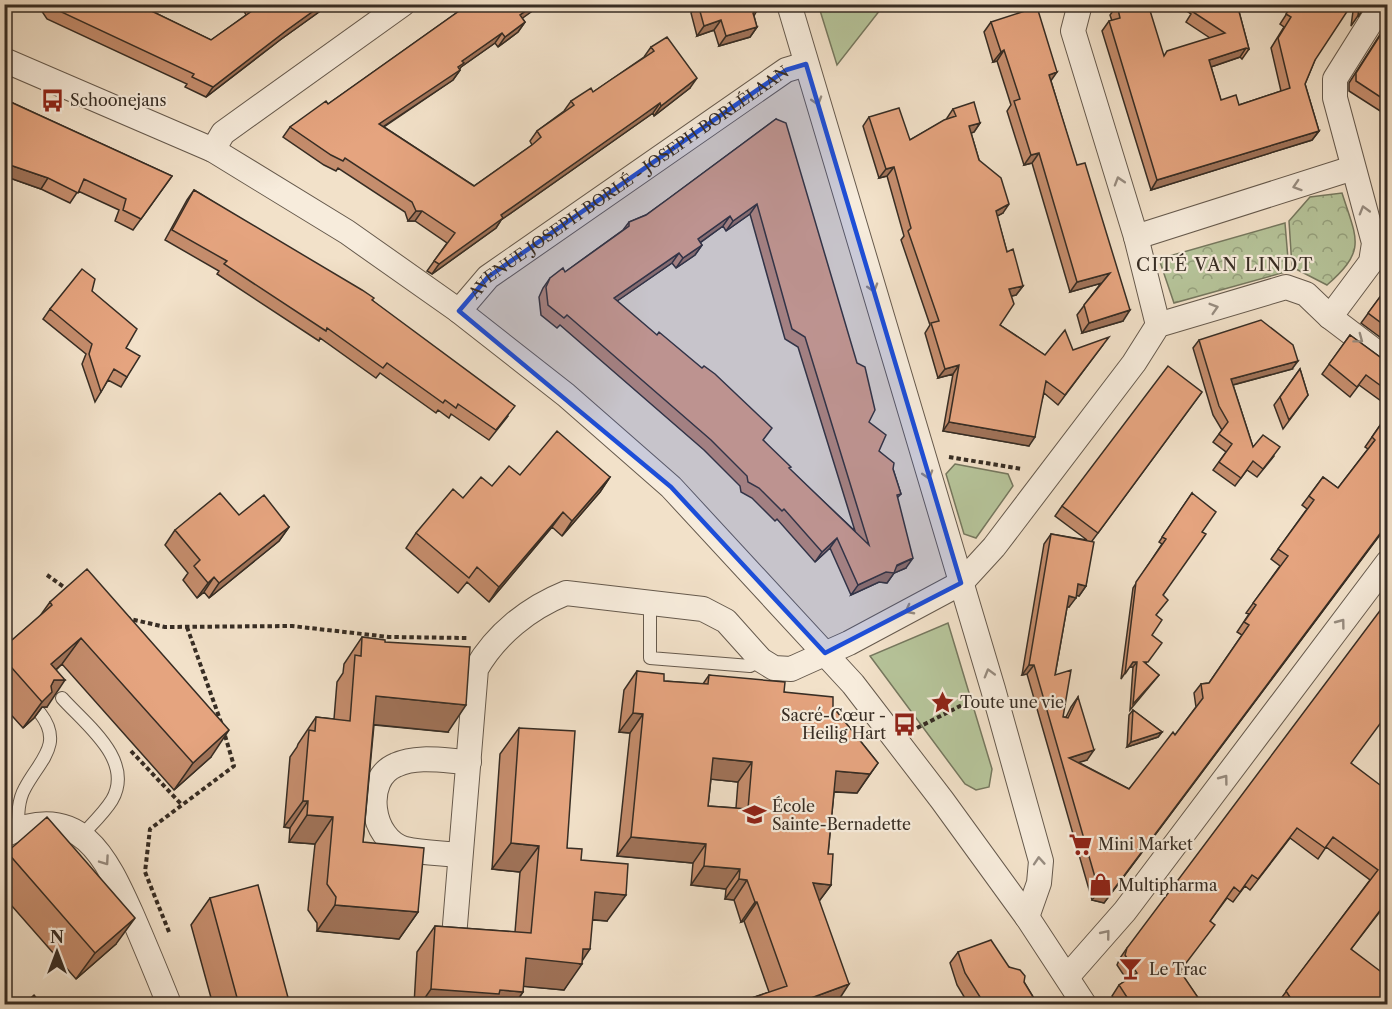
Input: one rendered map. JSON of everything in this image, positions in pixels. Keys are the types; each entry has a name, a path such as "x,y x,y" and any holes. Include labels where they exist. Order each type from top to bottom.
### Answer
{"street":[{"path":"213,150 224,133 403,4"},
{"path":"789,4 1041,861 1038,883 1027,917"},
{"path":"1080,4 1073,31 1136,237 1158,325"},
{"path":"1330,317 1371,262 1374,243 1335,98 1335,79 1382,4"},
{"path":"4,60 213,150 347,232 459,311 566,395 671,487 853,684 942,800 1027,917 1084,1005"},
{"name":"AVENUE JOSEPH BORLÉ - JOSEPH BORLÉLAAN","path":"459,311 488,277 786,70 806,64"},
{"path":"1136,237 1353,168"},
{"path":"454,937 476,669 495,639 545,601 566,592 703,609 726,621 761,660 774,668 791,669 961,583 981,563 1008,529 1134,363 1158,325 1286,287 1306,294 1330,317 1388,361"},
{"path":"1067,977 1125,911 1388,562"},
{"path":"460,855 403,849 381,831 374,807 377,782 393,765 413,759 469,762"},
{"path":"11,832 42,826 66,828 82,836 110,866 169,1005"}],"lane":[{"path":"651,602 651,657 750,666 761,660"},
{"path":"62,698 106,746 116,761 114,798 82,836"},
{"path":"11,832 24,789 48,753 51,738 49,725 40,713"}],"path":[{"path":"945,457 1032,471"},
{"path":"47,575 76,596"},
{"path":"117,614 165,627 292,626 346,630 389,637 495,639"},
{"path":"172,939 145,872 150,829 234,766 187,627"},
{"path":"917,728 970,701"},
{"path":"106,746 118,736 182,805"}],"highlighted area":[{"path":"806,64 961,583 825,653 671,487 459,311 488,277 786,70"}],"green space":[{"path":"818,4 884,4 884,5 837,65"},
{"path":"1342,193 1352,222 1355,243 1348,262 1327,285 1292,267 1289,221 1310,197"},
{"path":"1285,223 1289,271 1174,303 1159,259"},
{"path":"955,464 1008,474 1013,486 976,538 964,534 946,474"},
{"path":"948,623 992,769 989,787 976,790 965,784 870,656"}],"building":[{"path":"52,4 137,4 211,40 256,8 253,4 323,4 213,87 192,77 194,74 55,9"},
{"path":"469,4 535,4 520,15 525,22 505,37 502,33 462,61 464,63 458,67 460,70 379,124 474,186 532,145 541,137 537,131 574,105 571,101 591,88 593,92 654,51 651,47 667,37 697,78 661,106 660,103 501,215 503,218 439,264 434,261 455,233 422,211 416,211 412,202 345,158 343,161 331,155 290,127 326,101 328,104"},
{"path":"698,4 756,4 756,12 753,13 757,27 726,36 721,20 704,26"},
{"path":"1148,4 1164,56 1167,51 1225,33 1193,12 1198,4 1237,4 1249,49 1209,60 1221,100 1236,95 1239,105 1290,88 1278,38 1291,17 1286,14 1293,4 1352,4 1315,60 1305,84 1319,131 1157,180 1109,21 1120,18 1117,5"},
{"path":"1359,4 1366,4 1358,17"},
{"path":"1037,7 1057,72 1049,75 1077,165 1085,163 1130,310 1089,323 1084,305 1110,273 1077,282 1039,153 1031,155 1014,101 1020,99 1004,50 1001,52 991,22"},
{"path":"1388,23 1388,102 1356,81 1356,73"},
{"path":"4,99 172,176 141,219 123,210 126,199 84,179 78,193 48,178 4,163"},
{"path":"974,102 980,123 969,126 979,160 1001,178 1009,204 996,211 1007,252 1013,249 1023,286 1009,289 1014,304 1000,325 1045,355 1065,330 1073,350 1109,337 1065,395 1046,381 1035,437 949,422 959,365 945,369 931,323 939,321 908,231 911,228 894,167 886,169 869,117 899,108 910,140 944,120 956,116 953,109"},
{"path":"776,119 786,123 857,363 865,367 875,410 869,422 886,435 879,451 894,463 893,469 901,494 897,495 913,558 897,565 894,573 886,572 858,585 837,538 822,552 784,509 782,511 759,488 748,482 747,476 711,440 567,315 564,318 548,305 546,287 550,278 563,268 565,272 629,226 629,222 646,215","holes":["757,204 792,329 805,337 869,545 763,440 772,428 715,374 704,366 702,368 659,332 657,335 614,298 679,253 683,258 702,245 698,239 730,216 733,221"]},
{"path":"194,190 374,298 372,300 515,406 496,430 458,404 456,408 445,400 443,403 387,363 383,368 327,328 326,331 224,264 227,261 172,230"},
{"path":"82,269 95,279 92,291 137,329 126,348 140,356 127,377 114,369 101,392 89,354 92,344 50,309"},
{"path":"1388,286 1388,328 1368,313"},
{"path":"1261,320 1293,345 1298,361 1231,379 1253,447 1263,435 1280,447 1263,469 1253,461 1241,478 1219,462 1232,444 1219,434 1228,422 1219,406 1199,340"},
{"path":"1350,335 1388,363 1388,391 1366,375 1357,387 1329,364"},
{"path":"1168,366 1202,392 1098,533 1062,506"},
{"path":"1300,369 1308,395 1289,420 1280,397"},
{"path":"1388,414 1388,523 1111,893 1099,891 1034,665 1029,665 1051,534 1094,542 1086,586 1078,584 1076,598 1069,596 1055,675 1071,670 1063,717 1068,718 1078,697 1094,750 1069,758 1129,789 1173,732 1175,735 1203,698 1201,684 1209,683 1249,625 1244,622 1256,605 1253,603 1288,556 1278,549 1314,500 1309,496 1323,477 1338,488 1375,440 1372,437"},
{"path":"557,431 610,477 572,521 563,512 499,587 477,567 469,578 416,533 453,489 463,498 481,477 492,486 509,466 520,475"},
{"path":"220,493 239,515 264,495 289,527 219,583 214,577 208,583 194,566 200,560 175,530"},
{"path":"1192,493 1216,512 1202,532 1206,534 1163,595 1168,600 1156,615 1162,620 1152,635 1162,643 1148,662 1144,662 1159,675 1133,704 1137,662 1133,662 1125,674 1136,582 1166,539 1162,537"},
{"path":"87,569 229,730 193,763 81,638 51,664 65,680 54,680 51,686 52,692 42,702 4,659 4,647 52,605 50,602"},
{"path":"1388,600 1388,713 1351,763 1388,791 1388,900 1351,949 1388,977 1388,1005 1321,1005 1313,999 1309,1005 1295,1005 1286,991 1378,870 1333,837 1325,848 1297,828 1258,879 1252,875 1240,892 1234,887 1210,921 1215,925 1180,971 1203,1005 1159,1005 1157,1001 1152,1005 1132,1005 1119,985 1137,973 1125,955 1127,948"},
{"path":"362,637 385,640 385,642 470,647 466,705 376,696 363,842 424,848 418,912 335,905 336,897 327,884 333,817 307,815 308,801 303,801 309,730 315,731 316,717 350,721 355,655 361,656"},
{"path":"637,671 664,674 664,681 708,684 709,675 785,682 784,692 833,697 833,707 878,763 870,774 836,771 828,854 833,854 831,885 813,883 849,984 792,1005 745,1005 743,1001 787,986 757,902 755,902 747,880 739,879 740,869 704,866 706,844 631,837 643,714 633,713","holes":["713,758 752,762 748,809 708,806"]},
{"path":"1133,710 1162,732 1131,742"},
{"path":"519,728 575,731 567,848 582,849 581,860 628,864 626,895 595,892 590,949 583,949 582,964 526,958 523,992 500,990 499,994 431,989 435,926 531,933 539,846 511,843"},
{"path":"47,817 135,918 95,953 7,852"},
{"path":"258,885 290,1005 239,1005 210,898"},
{"path":"991,940 1009,967 1020,970 1025,976 1024,982 1038,1005 985,1005 965,973 958,952"},
{"path":"34,995 42,1005 23,1005"}],"place":[{"name":"Schoonejans","path":"52,100"},
{"name":"Toute une vie","path":"942,702"},
{"name":"Sacré-Cœur - Heilig Hart","path":"904,724"},
{"name":"École Sainte-Bernadette","path":"754,815"},
{"name":"Mini Market","path":"1080,844"},
{"name":"Multipharma","path":"1100,885"},
{"name":"Le Trac","path":"1131,969"}],"district":[{"name":"CITÉ VAN LINDT","path":"1225,265"}]}
